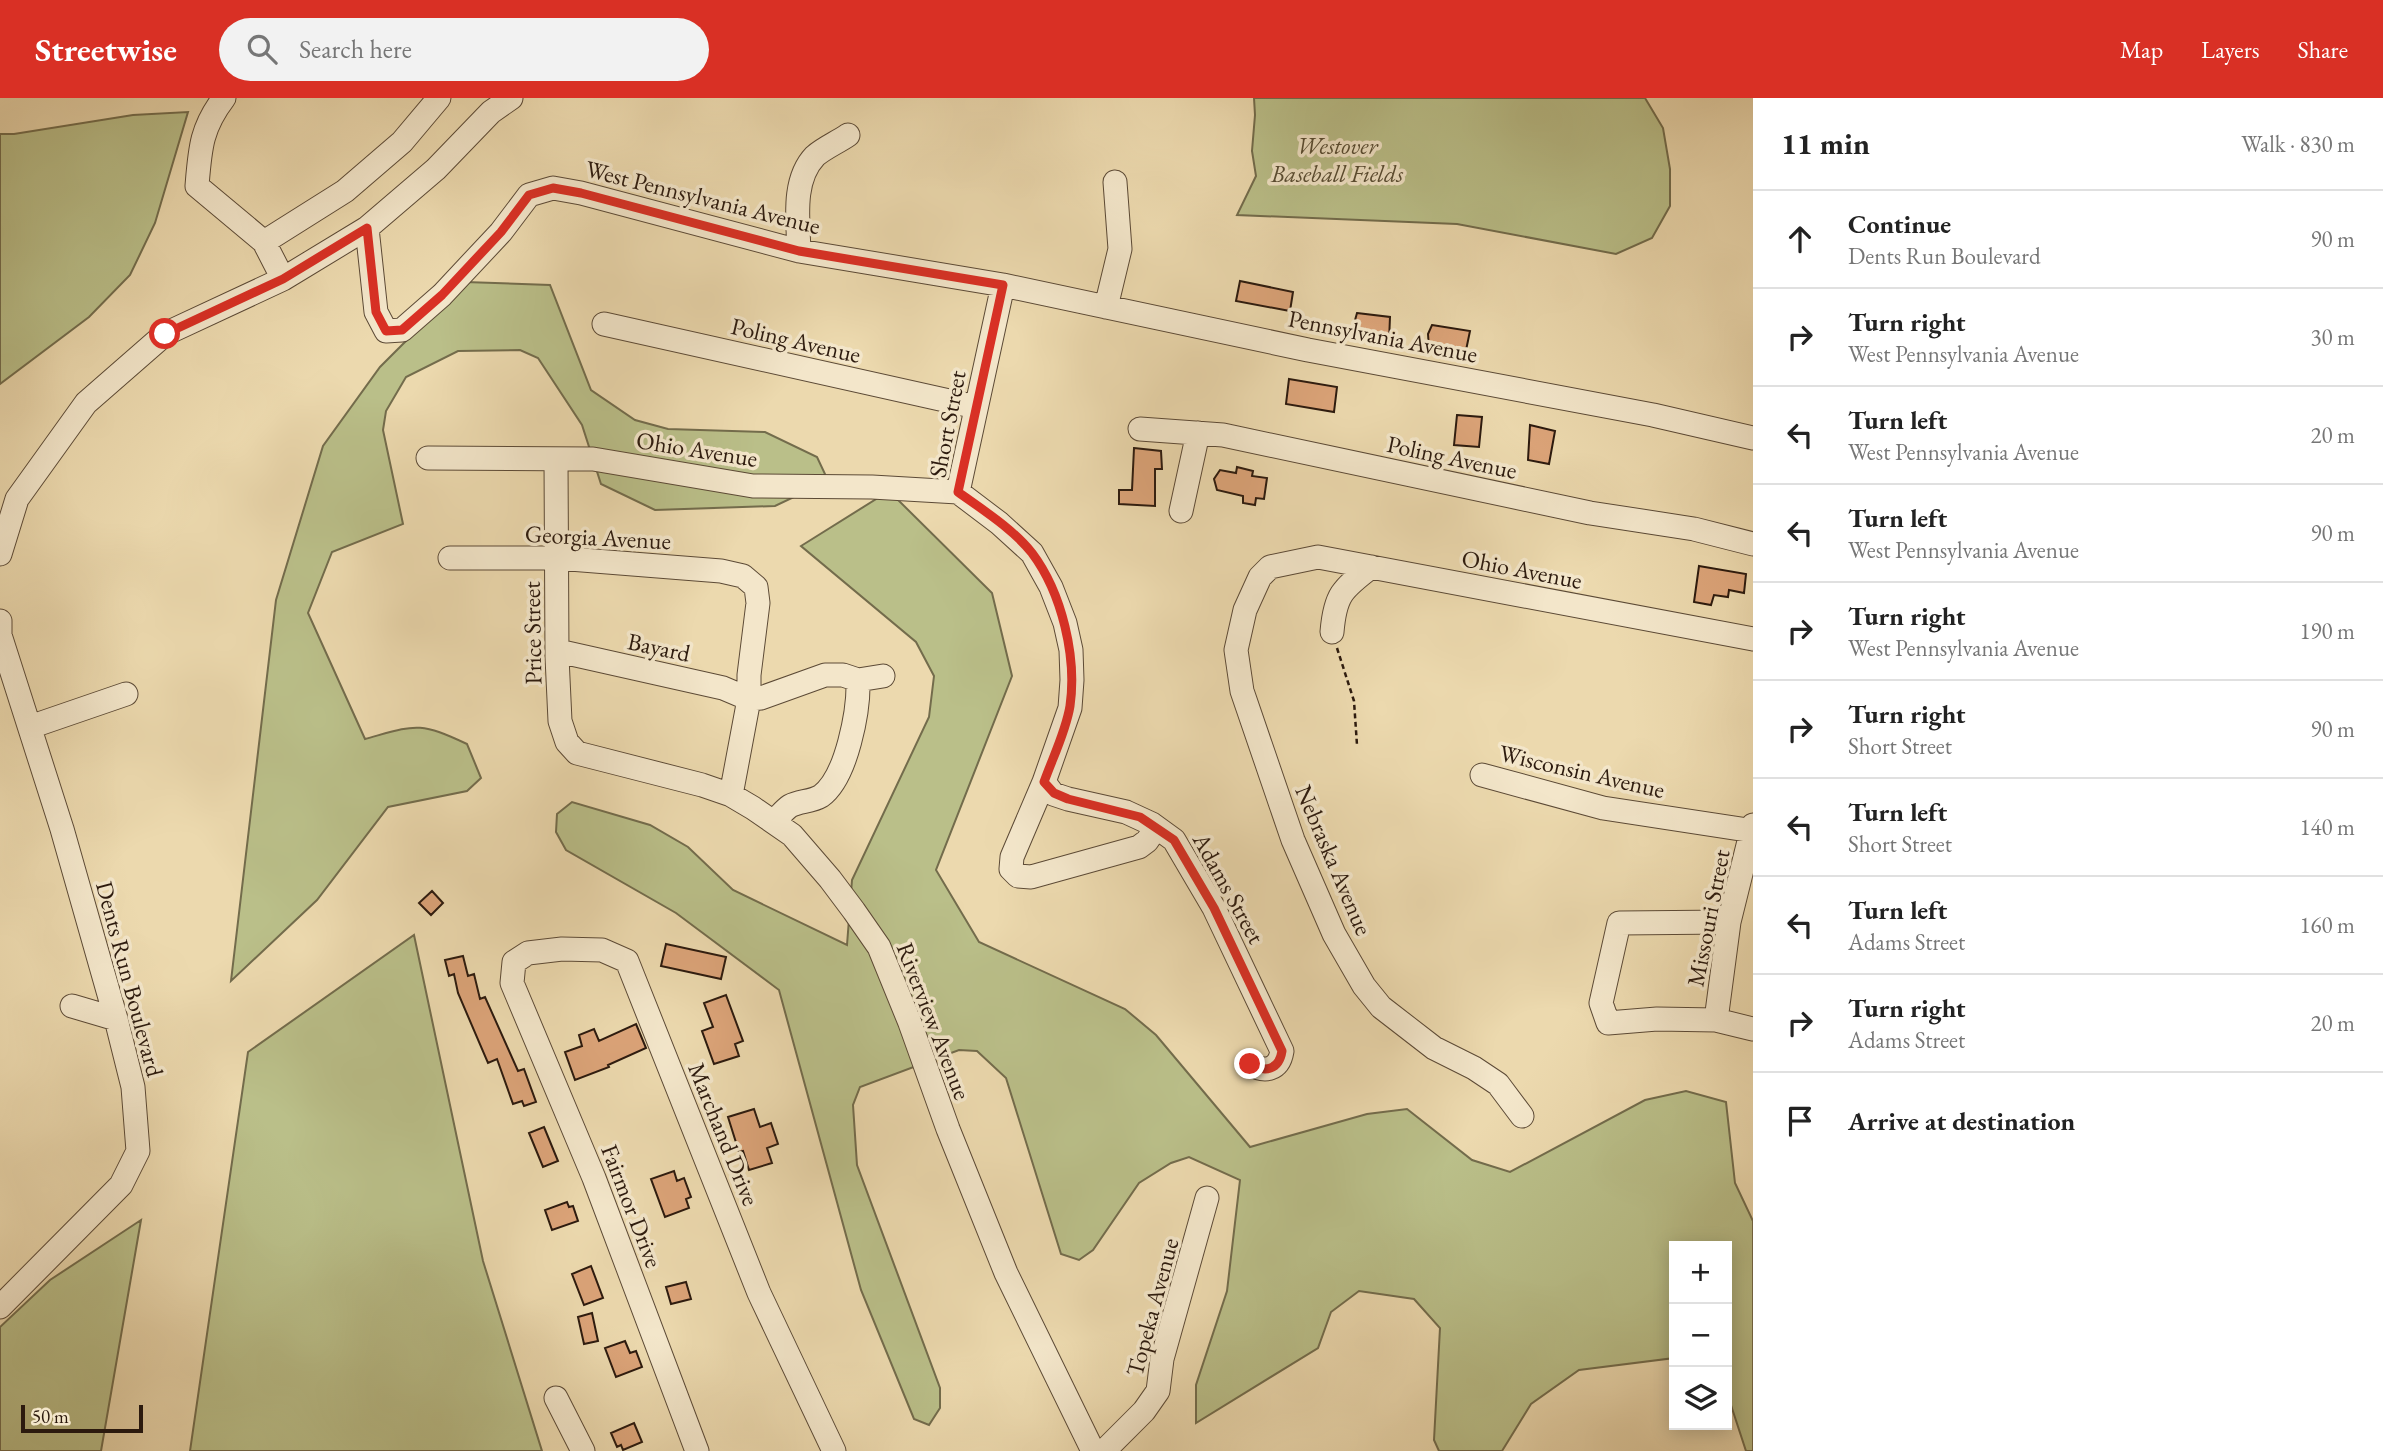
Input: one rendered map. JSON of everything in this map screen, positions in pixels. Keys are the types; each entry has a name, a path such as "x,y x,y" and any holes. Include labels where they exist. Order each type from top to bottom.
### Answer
{"street":[{"path":"224,98 215,109 201,141 197,186 264,242 283,279"},
{"path":"264,242 345,191 401,142 439,98"},
{"path":"0,554 17,499 86,403 165,334 283,279 367,228 436,169 484,105 511,98"},
{"path":"799,251 799,192 804,172 816,155 848,135"},
{"path":"1106,307 1120,249 1115,182"},
{"name":"West Pennsylvania Avenue","path":"367,228 376,312 386,331 402,330 442,295 501,232 529,195 553,188 581,193 799,251 1003,285"},
{"name":"Pennsylvania Avenue","path":"1003,285 1308,350 1639,412 1753,438"},
{"name":"Short Street","path":"1003,285 958,492 999,523 1032,553 1051,587 1065,623 1071,650 1072,680 1070,708 1044,782 1013,857 1011,869 1018,876 1031,877 1139,847 1156,828"},
{"name":"Poling Avenue","path":"604,324 976,407"},
{"name":"Poling Avenue","path":"1140,429 1223,435 1590,513 1694,528 1753,544"},
{"path":"1181,512 1198,433"},
{"name":"Ohio Avenue","path":"428,458 593,459 752,486 872,487 958,492"},
{"name":"Price Street","path":"556,459 560,721"},
{"name":"Ohio Avenue","path":"1281,564 1318,557 1753,639"},
{"name":"Georgia Avenue","path":"450,558 557,558 721,571 743,576 755,587 758,603 749,675 749,699"},
{"name":"Nebraska Avenue","path":"1281,564 1270,567 1261,577 1245,610 1236,650 1242,691 1298,852 1334,934 1364,986 1381,1007 1434,1048 1474,1068 1498,1084 1522,1116"},
{"path":"1332,632 1334,607 1347,585 1371,568"},
{"name":"Dents Run Boulevard","path":"0,621 0,635 62,829 116,1019 133,1087 138,1151 121,1185 0,1307"},
{"name":"Bayard","path":"557,657 567,653 723,688 749,699"},
{"path":"731,795 749,699 761,698 825,675 843,675 858,680 883,676"},
{"path":"774,821 791,806 818,798 830,788 845,755 859,702 858,680"},
{"path":"30,727 126,694"},
{"name":"Riverview Avenue","path":"560,721 567,742 577,753 670,775 731,795 792,835 830,879 879,947 1006,1273 1093,1451"},
{"name":"Wisconsin Avenue","path":"1482,775 1603,808 1753,829"},
{"name":"Adams Street","path":"1044,782 1054,793 1068,799 1126,812 1174,840 1214,908 1282,1051 1275,1068 1265,1070 1250,1064"},
{"name":"Missouri Street","path":"1716,1020 1729,922 1753,829"},
{"path":"1729,922 1619,923 1601,1003 1608,1023 1657,1019 1716,1020 1753,1029"},
{"name":"Marchand Drive","path":"512,983 514,962 528,953 562,949 602,950 627,961 759,1293 834,1451"},
{"name":"Fairmor Drive","path":"512,983 594,1178 698,1451"},
{"path":"72,1006 116,1019"},
{"name":"Topeka Avenue","path":"1104,1451 1144,1411 1158,1391 1162,1359 1207,1198"},
{"path":"556,1398 583,1451"}],"path":[{"path":"1332,632 1354,701 1357,745"}],"green space":[{"name":"Westover Baseball Fields","path":"1254,98 1645,98 1663,128 1670,169 1670,206 1652,238 1616,254 1457,224 1237,215 1256,176 1252,151"},
{"path":"188,112 155,223 130,275 89,317 0,384 0,134 133,115"},
{"path":"465,282 550,285 591,390 635,420 668,429 765,432 817,457 825,474 811,489 775,506 655,510 601,484 582,425 538,358 520,350 458,351 406,377 386,411 383,430 403,524 332,552 308,613 365,739 407,728 438,732 467,744 481,778 467,791 388,807 317,900 231,981 276,600 323,446 380,367"},
{"path":"889,491 992,593 1012,676 936,870 979,942 1125,1009 1156,1035 1250,1147 1367,1114 1407,1109 1472,1160 1510,1172 1645,1100 1686,1091 1726,1102 1735,1183 1753,1221 1753,1451 1746,1451 1732,1408 1732,1241 1669,1241 1669,1359 1579,1370 1531,1404 1502,1451 1439,1451 1434,1440 1440,1328 1414,1299 1359,1291 1331,1312 1318,1348 1196,1423 1196,1385 1227,1291 1240,1180 1189,1157 1171,1163 1139,1183 1093,1250 1079,1260 1061,1254 1006,1078 977,1051 959,1050 860,1087 853,1105 857,1165 940,1388 940,1408 929,1425 914,1419 861,1290 779,990 676,913 566,850 556,832 557,814 572,802 650,825 688,847 733,890 847,945 852,880 929,717 934,676 916,642 801,546"},
{"path":"414,935 483,1261 542,1451 190,1451 248,1052"},
{"path":"141,1220 101,1451 0,1451 0,1327 50,1280"}],"building":[{"path":"1240,281 1293,292 1290,311 1236,301"},
{"path":"1357,313 1390,317 1389,341 1377,338 1376,342 1363,340 1361,333 1352,331"},
{"path":"1432,325 1470,331 1465,355 1429,348 1428,334"},
{"path":"1289,379 1337,387 1334,412 1286,404"},
{"path":"1457,415 1482,417 1479,447 1454,445"},
{"path":"1530,425 1555,431 1549,464 1528,460"},
{"path":"1134,448 1161,451 1162,469 1155,469 1155,506 1119,504 1119,490 1132,490"},
{"path":"1237,467 1253,471 1252,476 1267,478 1264,499 1256,498 1255,505 1243,503 1243,496 1217,490 1214,479 1220,470 1236,473"},
{"path":"1699,566 1746,574 1744,593 1729,590 1728,597 1714,595 1711,605 1694,602"},
{"path":"432,891 443,903 431,915 419,903"},
{"path":"666,944 726,957 721,979 661,966"},
{"path":"463,956 468,976 474,974 480,999 485,997 518,1071 524,1069 536,1102 524,1106 522,1101 513,1104 497,1059 488,1063 458,993 454,974 449,976 445,960"},
{"path":"726,995 743,1041 735,1044 739,1056 714,1064 702,1031 713,1027 704,1003"},
{"path":"636,1024 646,1048 608,1065 609,1067 575,1080 565,1052 582,1046 579,1035 594,1029 599,1041"},
{"path":"754,1109 760,1127 771,1123 778,1144 767,1148 772,1163 749,1170 743,1151 739,1152 728,1117"},
{"path":"544,1127 558,1161 543,1167 529,1133"},
{"path":"674,1171 677,1181 684,1178 691,1197 686,1199 689,1208 665,1217 651,1179"},
{"path":"567,1202 569,1207 573,1206 578,1221 552,1230 545,1210"},
{"path":"591,1266 603,1298 584,1305 572,1274"},
{"path":"686,1282 691,1299 671,1304 666,1287"},
{"path":"592,1313 598,1341 584,1344 578,1317"},
{"path":"625,1341 630,1353 636,1351 642,1367 616,1377 605,1348"},
{"path":"634,1423 642,1442 623,1450 621,1445 617,1447 611,1433"}],"route":[{"path":"165,334 283,279 367,228 376,312 386,331 402,330 442,295 501,232 529,195 553,188 581,193 799,251 1003,285 958,492 999,523 1032,553 1051,587 1065,623 1071,650 1070,708 1044,782 1054,793 1068,799 1140,817 1174,840 1214,908 1282,1051 1275,1068 1265,1070 1250,1064"}]}
